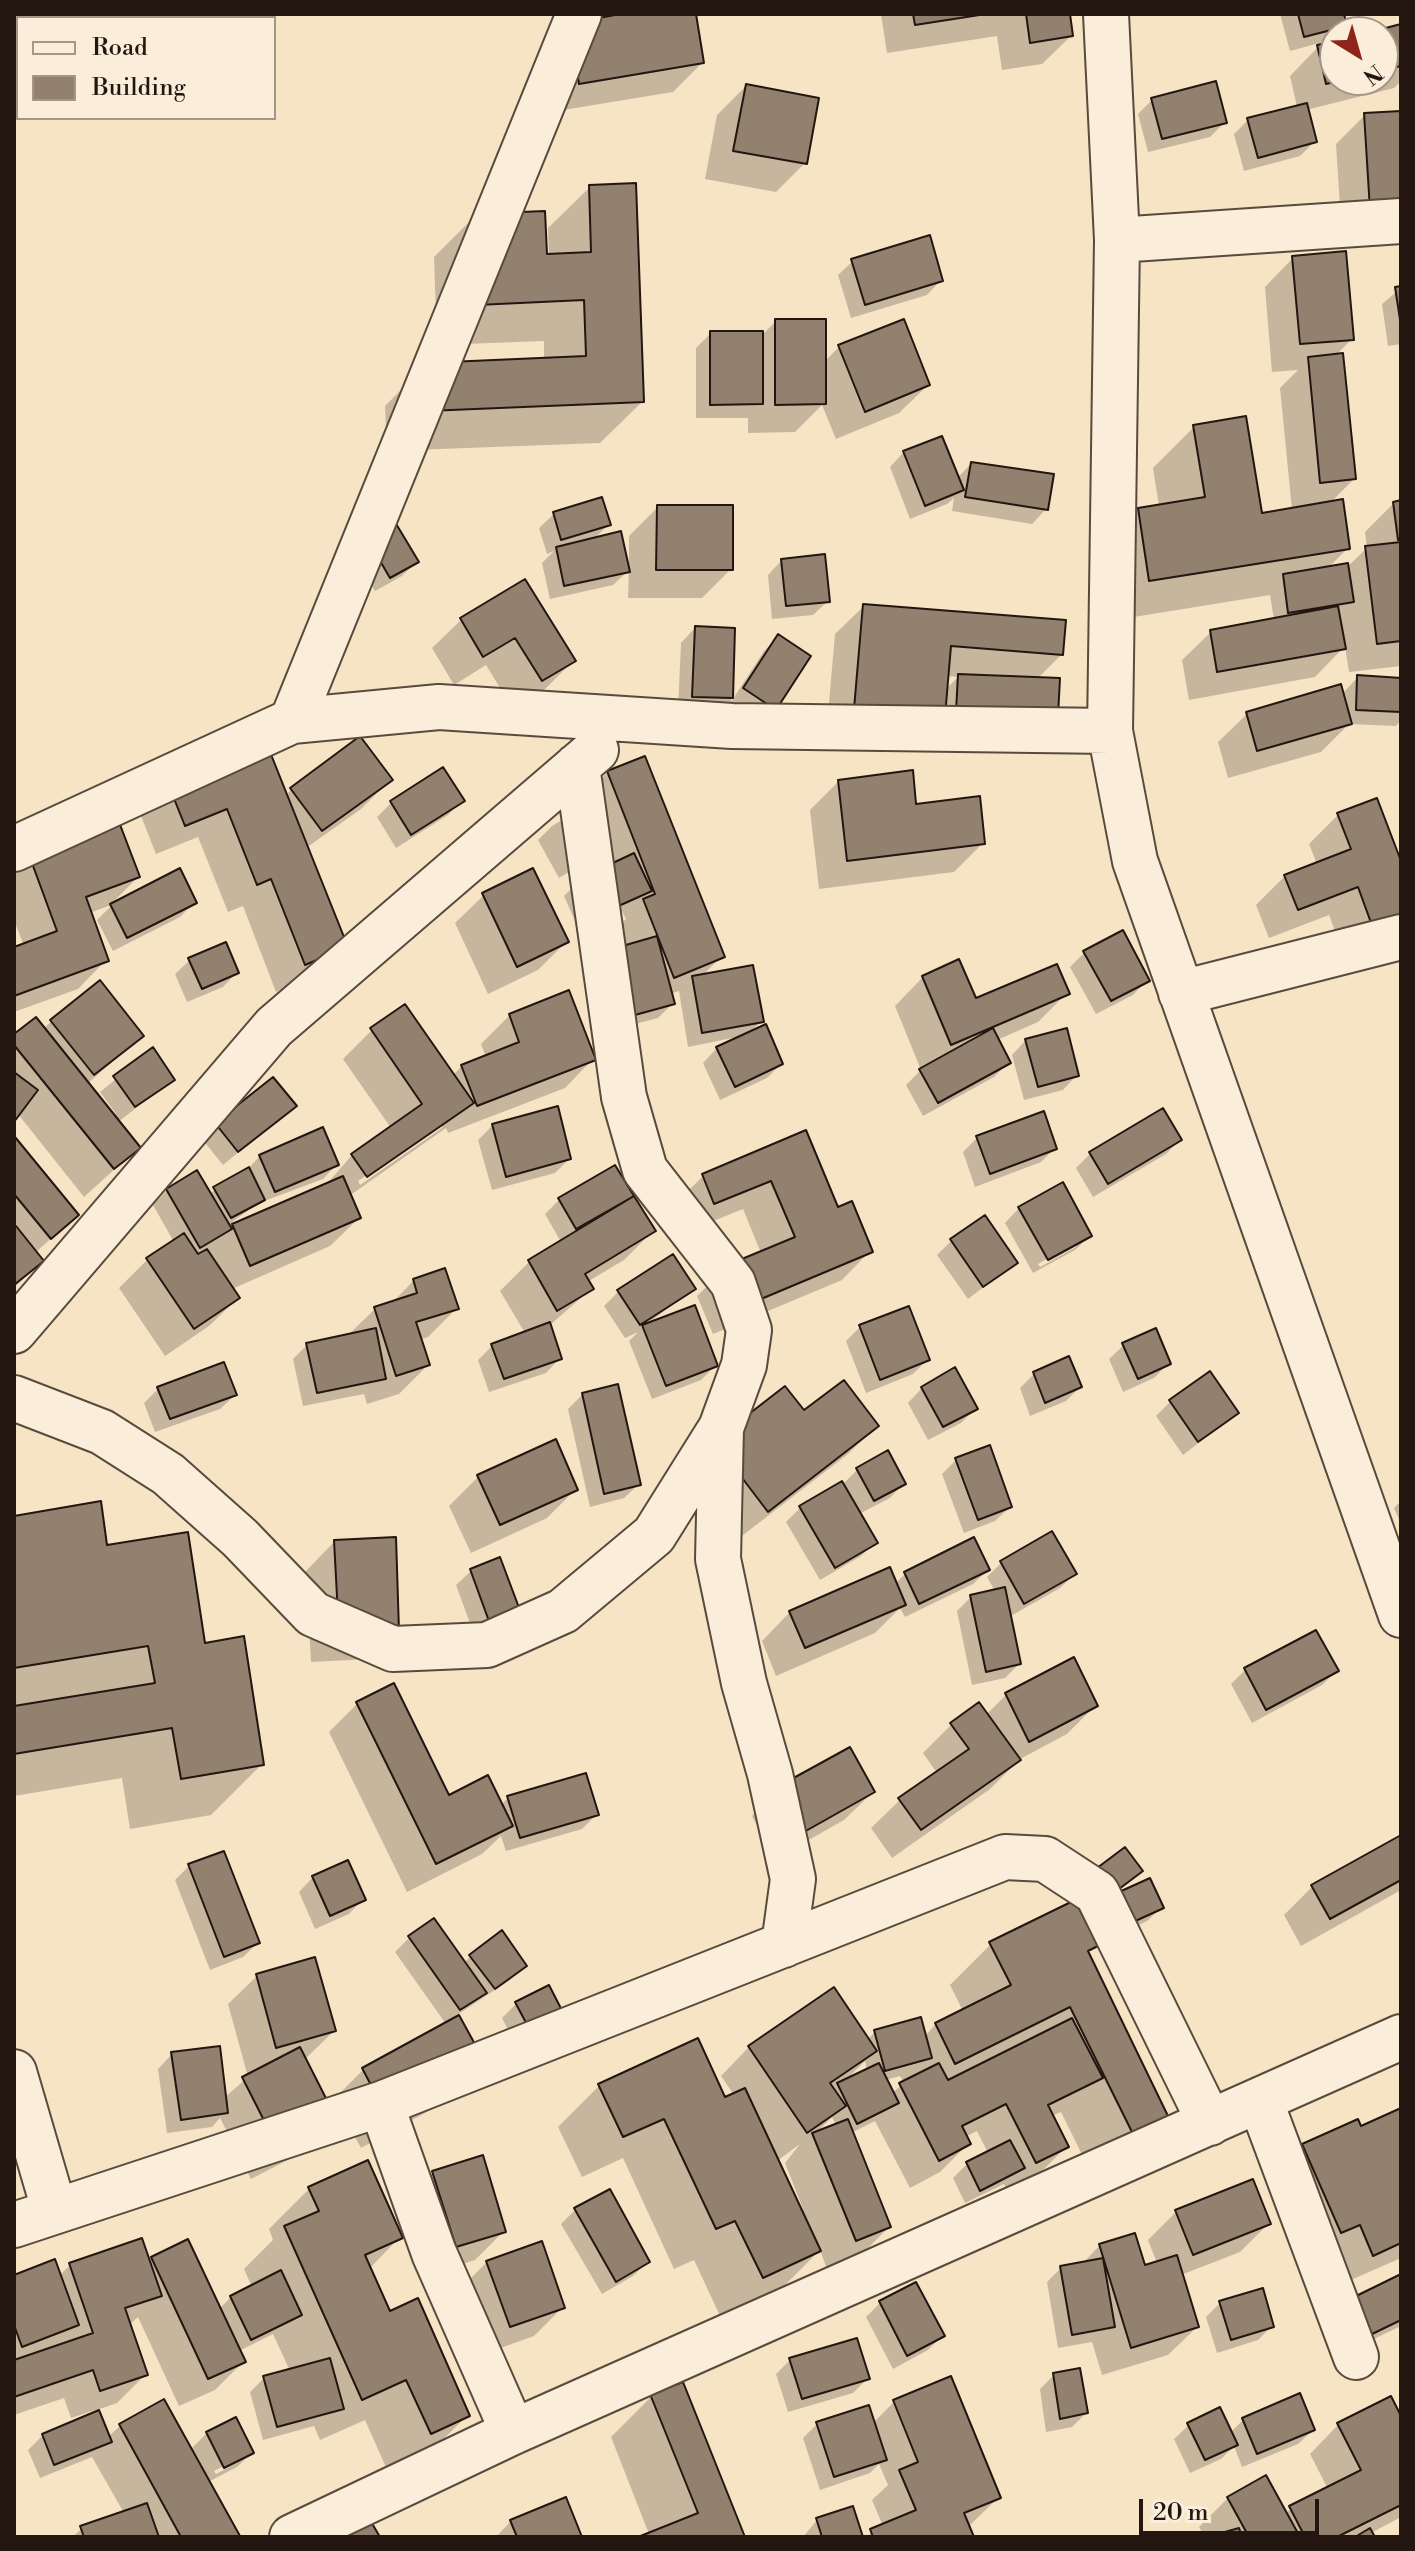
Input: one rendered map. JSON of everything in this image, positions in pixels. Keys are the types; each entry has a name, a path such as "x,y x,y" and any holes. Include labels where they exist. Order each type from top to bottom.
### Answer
{"street":[{"path":"292,721 579,14"},
{"path":"1106,14 1117,240 1110,731 1135,861 1401,1615"},
{"path":"1117,240 1401,221"},
{"path":"14,849 292,721 439,707 732,726 1110,731"},
{"path":"14,1331 274,1027 631,720"},
{"path":"14,1398 102,1432 168,1474 240,1538 313,1614 393,1649 487,1645 563,1611 654,1535 721,1428 744,1365 749,1330 733,1283 645,1170 624,1097 577,766"},
{"path":"1181,993 1401,937"},
{"path":"721,1428 718,1559 744,1683 770,1774 793,1879 784,1945"},
{"path":"14,2225 54,2209 381,2104 1005,1857 1045,1859 1097,1893 1210,2123"},
{"path":"292,2537 513,2432 1401,2037"},
{"path":"14,2072 54,2209"},
{"path":"1260,2100 1356,2357"},
{"path":"381,2104 434,2253 513,2432"}],"building":[{"path":"621,14 696,14 704,63 579,84 569,23"},
{"path":"913,14 986,14 915,25"},
{"path":"1026,14 1070,14 1073,36 1030,43"},
{"path":"1298,14 1344,14 1319,16 1319,33 1304,37"},
{"path":"1401,24 1399,66 1399,25"},
{"path":"1216,81 1227,123 1162,139 1151,98"},
{"path":"746,84 819,98 807,164 733,151"},
{"path":"1307,103 1317,142 1258,158 1247,118"},
{"path":"1401,111 1401,208 1370,210 1364,113"},
{"path":"636,183 644,402 427,411 425,363 586,356 584,300 477,305 474,214 545,211 547,254 591,252 589,185"},
{"path":"930,235 943,281 865,305 851,259"},
{"path":"1346,251 1354,340 1300,344 1292,256"},
{"path":"1401,286 1401,326 1395,287"},
{"path":"775,319 826,319 826,404 775,405"},
{"path":"904,319 930,385 865,412 838,345"},
{"path":"710,331 763,331 763,404 710,405"},
{"path":"1343,353 1356,479 1320,483 1308,357"},
{"path":"1246,416 1262,513 1343,499 1350,549 1149,581 1138,508 1205,497 1193,425"},
{"path":"942,436 964,490 925,506 903,451"},
{"path":"971,462 1054,474 1048,510 965,497"},
{"path":"602,497 611,525 561,540 553,512"},
{"path":"1401,500 1401,539 1398,540 1393,502"},
{"path":"383,502 419,562 390,578 355,518"},
{"path":"657,505 733,505 733,570 656,570"},
{"path":"621,531 630,572 564,586 556,547"},
{"path":"1401,542 1401,641 1377,644 1365,546"},
{"path":"825,554 830,602 786,606 781,559"},
{"path":"1348,563 1354,602 1288,613 1283,574"},
{"path":"525,579 576,661 542,681 515,638 483,657 460,618"},
{"path":"863,604 1066,620 1063,655 951,646 945,716 854,709"},
{"path":"1338,606 1346,649 1217,672 1210,630"},
{"path":"695,626 735,628 733,698 692,697"},
{"path":"778,634 811,656 776,710 743,688"},
{"path":"958,674 1060,678 1058,716 956,712"},
{"path":"1357,675 1401,678 1401,712 1356,710"},
{"path":"1341,684 1352,724 1257,751 1246,712"},
{"path":"360,736 393,780 322,831 290,788"},
{"path":"268,747 348,947 305,965 271,879 257,885 227,809 185,826 169,786"},
{"path":"645,756 725,957 674,978 643,899 655,894 607,771"},
{"path":"443,767 465,801 411,835 390,801"},
{"path":"913,770 916,804 980,796 985,844 847,861 838,780"},
{"path":"1377,798 1401,861 1401,933 1378,942 1358,887 1298,910 1284,875 1351,849 1337,813"},
{"path":"119,822 140,877 86,897 109,961 14,996 14,947 57,931 29,855"},
{"path":"634,853 652,891 594,917 577,880"},
{"path":"180,868 197,903 127,938 110,904"},
{"path":"533,868 569,942 517,967 482,893"},
{"path":"1123,930 1150,981 1111,1001 1083,951"},
{"path":"657,936 675,1004 624,1018 605,951"},
{"path":"226,942 239,973 202,989 188,958"},
{"path":"959,959 976,998 1057,964 1070,994 951,1045 922,976"},
{"path":"753,965 764,1022 702,1033 692,976"},
{"path":"100,980 144,1036 94,1075 50,1020"},
{"path":"569,990 596,1060 477,1106 461,1065 519,1042 509,1014"},
{"path":"405,1004 474,1103 367,1177 351,1154 422,1104 370,1028"},
{"path":"36,1017 141,1148 114,1169 14,1045 14,1034"},
{"path":"766,1024 783,1064 735,1087 716,1047"},
{"path":"993,1028 1011,1063 938,1103 919,1069"},
{"path":"1067,1028 1079,1076 1038,1087 1025,1039"},
{"path":"153,1047 175,1080 135,1107 113,1076"},
{"path":"14,1072 38,1090 14,1122"},
{"path":"273,1077 297,1106 238,1152 215,1123"},
{"path":"558,1106 571,1159 506,1177 492,1124"},
{"path":"1163,1108 1182,1140 1108,1184 1089,1152"},
{"path":"1044,1111 1057,1149 990,1174 976,1136"},
{"path":"323,1127 339,1165 275,1192 259,1155"},
{"path":"806,1130 838,1207 852,1201 873,1252 742,1307 725,1266 795,1237 771,1181 714,1204 702,1174"},
{"path":"15,1137 79,1215 51,1239 14,1194"},
{"path":"615,1165 634,1196 576,1229 558,1198"},
{"path":"249,1167 265,1200 231,1218 213,1187"},
{"path":"197,1170 232,1229 200,1248 166,1189"},
{"path":"343,1176 361,1218 250,1266 232,1224"},
{"path":"1063,1182 1092,1236 1048,1260 1018,1207"},
{"path":"634,1196 656,1231 585,1274 594,1289 557,1311 528,1260"},
{"path":"985,1215 1018,1263 983,1287 950,1239"},
{"path":"14,1227 44,1261 14,1285"},
{"path":"184,1233 198,1254 207,1249 240,1298 194,1329 146,1258"},
{"path":"673,1254 696,1289 640,1325 617,1290"},
{"path":"445,1268 459,1309 416,1322 430,1365 396,1376 374,1307 417,1293 413,1279"},
{"path":"695,1305 718,1366 666,1386 642,1325"},
{"path":"909,1306 930,1360 880,1380 859,1325"},
{"path":"550,1322 562,1359 504,1379 491,1344"},
{"path":"376,1328 386,1379 317,1393 306,1343"},
{"path":"1156,1328 1171,1364 1138,1379 1122,1343"},
{"path":"1069,1356 1082,1387 1045,1403 1033,1372"},
{"path":"224,1362 237,1395 170,1419 157,1387"},
{"path":"955,1367 978,1409 943,1427 921,1387"},
{"path":"1210,1371 1239,1413 1198,1442 1169,1400"},
{"path":"844,1380 879,1426 768,1512 714,1441 785,1386 804,1410"},
{"path":"618,1384 641,1485 604,1494 582,1393"},
{"path":"556,1439 578,1490 500,1525 477,1475"},
{"path":"990,1445 1012,1507 978,1520 955,1458"},
{"path":"888,1450 906,1484 874,1501 856,1468"},
{"path":"842,1481 878,1543 835,1568 799,1506"},
{"path":"101,1501 107,1545 188,1532 205,1643 244,1636 264,1765 181,1779 172,1728 14,1754 14,1706 155,1683 148,1646 14,1668 14,1516"},
{"path":"1052,1531 1077,1574 1024,1604 1000,1561"},
{"path":"396,1537 399,1631 339,1634 334,1540"},
{"path":"974,1537 990,1570 919,1604 904,1572"},
{"path":"500,1557 521,1613 490,1624 470,1569"},
{"path":"890,1567 906,1605 805,1648 789,1611"},
{"path":"1005,1587 1021,1664 986,1672 970,1595"},
{"path":"1316,1630 1339,1671 1266,1710 1244,1668"},
{"path":"1074,1657 1098,1706 1029,1742 1005,1693"},
{"path":"394,1683 449,1795 488,1775 513,1826 436,1864 356,1702"},
{"path":"979,1702 1021,1760 921,1830 898,1798 969,1749 950,1723"},
{"path":"850,1747 875,1792 804,1832 779,1786"},
{"path":"586,1773 599,1815 520,1838 507,1796"},
{"path":"1401,1835 1401,1880 1330,1919 1311,1885"},
{"path":"1125,1847 1143,1871 1111,1895 1093,1871"},
{"path":"224,1851 260,1943 224,1957 188,1864"},
{"path":"348,1860 366,1900 330,1916 312,1876"},
{"path":"1150,1878 1164,1908 1122,1927 1108,1897"},
{"path":"1075,1900 1098,1946 1088,1951 1168,2116 1133,2134 1070,2007 955,2064 935,2023 1011,1985 989,1942"},
{"path":"434,1918 487,1993 460,2010 408,1936"},
{"path":"502,1930 527,1966 495,1989 469,1955"},
{"path":"315,1957 336,2031 276,2048 256,1974"},
{"path":"549,1985 574,2034 541,2051 515,2002"},
{"path":"834,1987 877,2051 830,2083 846,2106 807,2133 748,2046"},
{"path":"459,2015 488,2068 390,2121 362,2068"},
{"path":"921,2017 932,2058 885,2071 874,2030"},
{"path":"1072,2018 1103,2078 1048,2105 1069,2147 1036,2163 1006,2104 962,2126 971,2144 939,2161 899,2083 939,2063 948,2080"},
{"path":"698,2038 725,2097 745,2088 821,2251 763,2278 735,2221 716,2229 664,2119 623,2137 598,2084"},
{"path":"220,2046 228,2113 181,2120 171,2052"},
{"path":"300,2047 338,2122 280,2152 242,2077"},
{"path":"879,2063 899,2103 857,2124 837,2083"},
{"path":"1401,2108 1401,2243 1373,2256 1360,2225 1341,2233 1302,2144 1358,2119 1361,2126"},
{"path":"848,2119 891,2227 856,2241 812,2133"},
{"path":"1010,2140 1025,2168 980,2191 966,2162"},
{"path":"483,2155 506,2232 456,2247 432,2171"},
{"path":"368,2160 403,2238 365,2255 390,2311 418,2298 470,2416 431,2434 406,2380 362,2400 284,2226 319,2211 308,2187"},
{"path":"1253,2179 1271,2224 1193,2255 1175,2210"},
{"path":"610,2189 650,2262 616,2282 574,2208"},
{"path":"1135,2233 1145,2265 1177,2255 1199,2327 1131,2348 1099,2244"},
{"path":"142,2238 162,2296 125,2308 148,2375 100,2391 93,2370 14,2397 14,2360 93,2333 69,2263"},
{"path":"188,2239 246,2362 208,2379 151,2257"},
{"path":"542,2241 565,2308 510,2327 486,2261"},
{"path":"1103,2258 1115,2327 1072,2335 1060,2266"},
{"path":"55,2259 79,2325 22,2347 14,2325 14,2275"},
{"path":"281,2270 302,2315 251,2340 230,2296"},
{"path":"1401,2274 1401,2320 1370,2335 1352,2298"},
{"path":"916,2282 945,2336 907,2356 879,2301"},
{"path":"1263,2288 1274,2327 1231,2340 1219,2301"},
{"path":"857,2338 870,2379 802,2399 789,2358"},
{"path":"330,2358 344,2409 277,2427 263,2376"},
{"path":"1080,2368 1088,2413 1060,2419 1053,2373"},
{"path":"951,2376 1001,2498 964,2513 974,2537 873,2537 870,2529 916,2510 899,2470 918,2462 893,2400"},
{"path":"683,2382 745,2537 638,2537 698,2513 650,2394"},
{"path":"1300,2393 1315,2430 1257,2454 1242,2418"},
{"path":"1391,2396 1401,2416 1401,2505 1337,2537 1305,2537 1289,2506 1361,2470 1337,2423"},
{"path":"164,2399 240,2536 181,2537 119,2424"},
{"path":"869,2405 887,2460 834,2477 816,2422"},
{"path":"1220,2407 1238,2445 1205,2460 1187,2423"},
{"path":"99,2410 112,2442 54,2465 42,2434"},
{"path":"236,2417 254,2453 224,2468 206,2432"},
{"path":"1266,2475 1300,2537 1249,2537 1227,2497"},
{"path":"566,2497 582,2537 517,2537 510,2520"},
{"path":"147,2503 159,2537 84,2537 80,2526"},
{"path":"853,2506 863,2537 822,2537 816,2518"},
{"path":"370,2520 380,2537 341,2537"},
{"path":"1239,2528 1242,2537 1207,2537"},
{"path":"1370,2528 1375,2537 1355,2537"}]}
